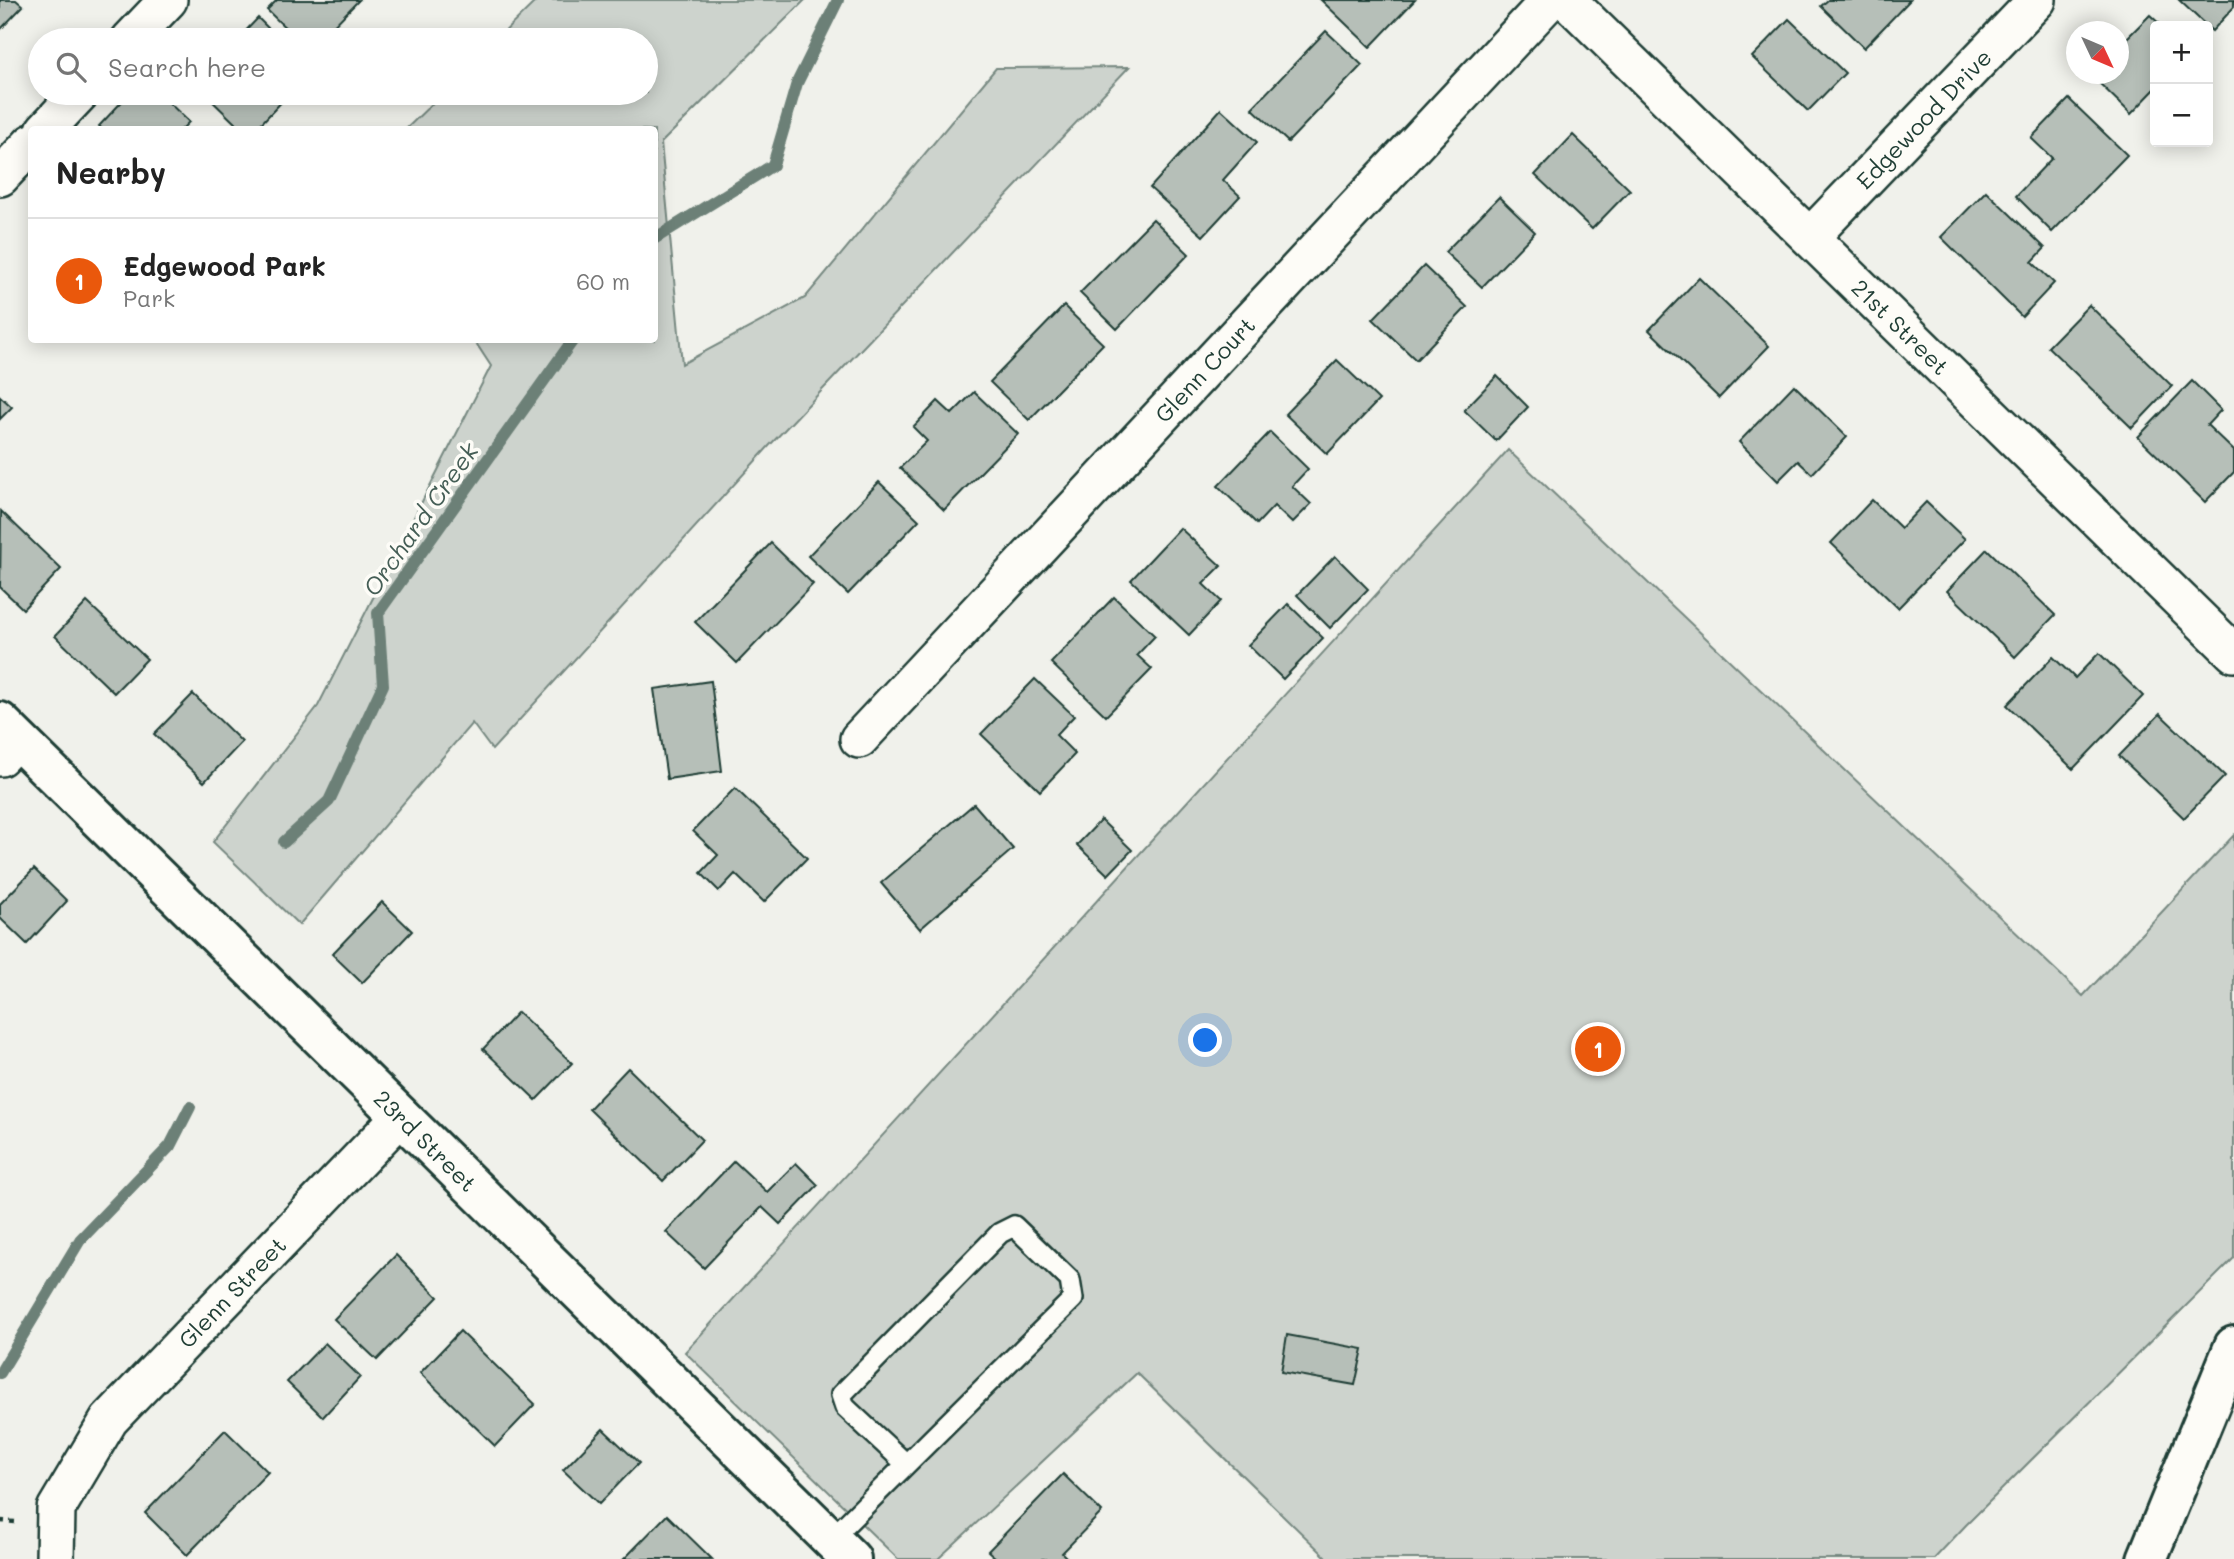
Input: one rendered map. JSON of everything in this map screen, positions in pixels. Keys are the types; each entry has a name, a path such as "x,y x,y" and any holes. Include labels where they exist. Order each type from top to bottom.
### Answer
{"street":[{"path":"141,28 168,0"},
{"name":"Glenn Court","path":"859,739 1550,0"},
{"name":"21st Street","path":"1567,0 2234,653"},
{"name":"Edgewood Drive","path":"1810,237 2037,0"},
{"path":"49,126 69,105"},
{"path":"0,177 28,147"},
{"name":"23rd Street","path":"6,739 401,1116 841,1549"},
{"name":"Glenn Street","path":"55,1559 56,1509 109,1420 401,1116"},
{"path":"2147,1559 2234,1346"}],"lane":[{"path":"841,1549 906,1464 1073,1299 1070,1280 1014,1226 1000,1233 841,1395 845,1407 906,1464"}],"shaded area":[{"path":"537,0 805,0 661,143 682,364 805,298 996,68 1129,67 770,445 492,750 472,723 299,925 213,842 318,706 491,366 476,343 658,343 658,126 409,126 431,105 658,105 658,28 508,28"},
{"path":"1508,450 2083,996 2234,835 2234,1258 1934,1559 1328,1559 1137,1373 938,1559 898,1559 685,1352"}],"building":[{"path":"0,0 16,0 23,6 0,30"},
{"path":"277,0 359,0 332,28 286,28 267,10"},
{"path":"1321,0 1415,0 1370,47"},
{"path":"1828,0 1910,0 1864,48 1821,6"},
{"path":"2179,0 2234,0 2234,7 2213,30 2213,21 2201,21"},
{"path":"2150,15 2157,21 2150,21 2150,94 2131,114 2100,84 2129,84 2129,36"},
{"path":"258,18 268,28 248,28"},
{"path":"1789,19 1845,73 1808,111 1752,57"},
{"path":"1326,31 1362,65 1288,142 1252,108"},
{"path":"2069,99 2127,155 2052,232 2016,196 2052,158 2031,138"},
{"path":"119,105 171,105 189,122 185,126 99,126"},
{"path":"216,105 279,105 259,126 238,126"},
{"path":"1221,109 1257,142 1223,180 1240,196 1203,236 1150,188"},
{"path":"1573,135 1630,190 1592,229 1535,175"},
{"path":"1986,191 2045,248 2032,262 2054,283 2022,317 1941,237"},
{"path":"1499,197 1535,232 1482,287 1445,252"},
{"path":"1153,219 1189,254 1117,329 1080,293"},
{"path":"1424,266 1467,307 1416,360 1373,319"},
{"path":"1699,278 1769,346 1719,398 1649,330"},
{"path":"2089,305 2172,386 2132,428 2048,347"},
{"path":"1064,306 1103,344 1029,420 990,382"},
{"path":"1337,360 1379,400 1327,454 1285,414"},
{"path":"1497,376 1528,407 1496,441 1464,410"},
{"path":"2192,381 2221,410 2207,425 2234,451 2234,472 2205,502 2138,437"},
{"path":"1794,385 1847,437 1812,474 1798,461 1778,481 1739,442"},
{"path":"974,392 1018,434 944,510 900,468 927,441 913,427 938,401 952,414"},
{"path":"0,396 12,407 0,419"},
{"path":"1270,432 1308,469 1292,486 1311,504 1292,523 1274,506 1257,524 1218,486"},
{"path":"879,482 919,520 848,594 808,556"},
{"path":"1872,500 1901,528 1926,502 1965,539 1898,608 1831,543"},
{"path":"1,511 61,569 23,609 0,587"},
{"path":"1180,528 1221,566 1203,584 1221,601 1189,635 1131,580"},
{"path":"771,543 813,584 737,663 695,622"},
{"path":"1987,549 2055,615 2015,657 1947,591"},
{"path":"1335,556 1368,589 1330,628 1297,595"},
{"path":"1114,597 1155,636 1137,655 1152,669 1106,716 1051,663"},
{"path":"87,602 147,659 114,693 55,636"},
{"path":"1288,604 1323,638 1283,679 1248,645"},
{"path":"2099,653 2143,696 2073,769 2007,705 2053,657 2075,678"},
{"path":"1035,679 1074,716 1056,735 1075,754 1040,791 981,734"},
{"path":"711,681 722,771 667,779 654,689"},
{"path":"193,694 242,742 204,782 154,734"},
{"path":"2160,714 2225,776 2184,818 2119,756"},
{"path":"735,788 807,858 764,902 735,874 719,891 701,873 718,855 693,831"},
{"path":"974,804 1013,849 920,929 881,883"},
{"path":"1101,820 1132,850 1108,875 1077,845"},
{"path":"34,869 67,901 27,944 0,918 0,904"},
{"path":"382,902 412,931 362,983 332,954"},
{"path":"518,1012 572,1063 536,1100 483,1049"},
{"path":"628,1068 702,1140 663,1181 589,1109"},
{"path":"734,1161 767,1192 796,1163 818,1185 780,1224 762,1207 704,1268 666,1232"},
{"path":"396,1255 438,1297 377,1360 334,1319"},
{"path":"460,1331 535,1404 495,1446 420,1373"},
{"path":"1287,1335 1363,1349 1355,1385 1281,1372"},
{"path":"325,1343 360,1377 323,1417 287,1382"},
{"path":"603,1429 639,1463 599,1504 563,1470"},
{"path":"225,1430 268,1472 187,1555 145,1513"},
{"path":"1063,1474 1102,1512 1062,1553 1068,1559 997,1559 988,1551"},
{"path":"667,1515 712,1559 624,1559"}],"waterway":[{"name":"Orchard Creek","path":"658,237 773,165 797,83 838,0"},
{"name":"Orchard Creek","path":"284,842 329,801 383,685 378,613 571,343"},
{"name":"Orchard Creek","path":"0,1373 80,1240 170,1146 190,1107"}],"place":[{"name":"Edgewood Park","path":"1598,1049"}]}
